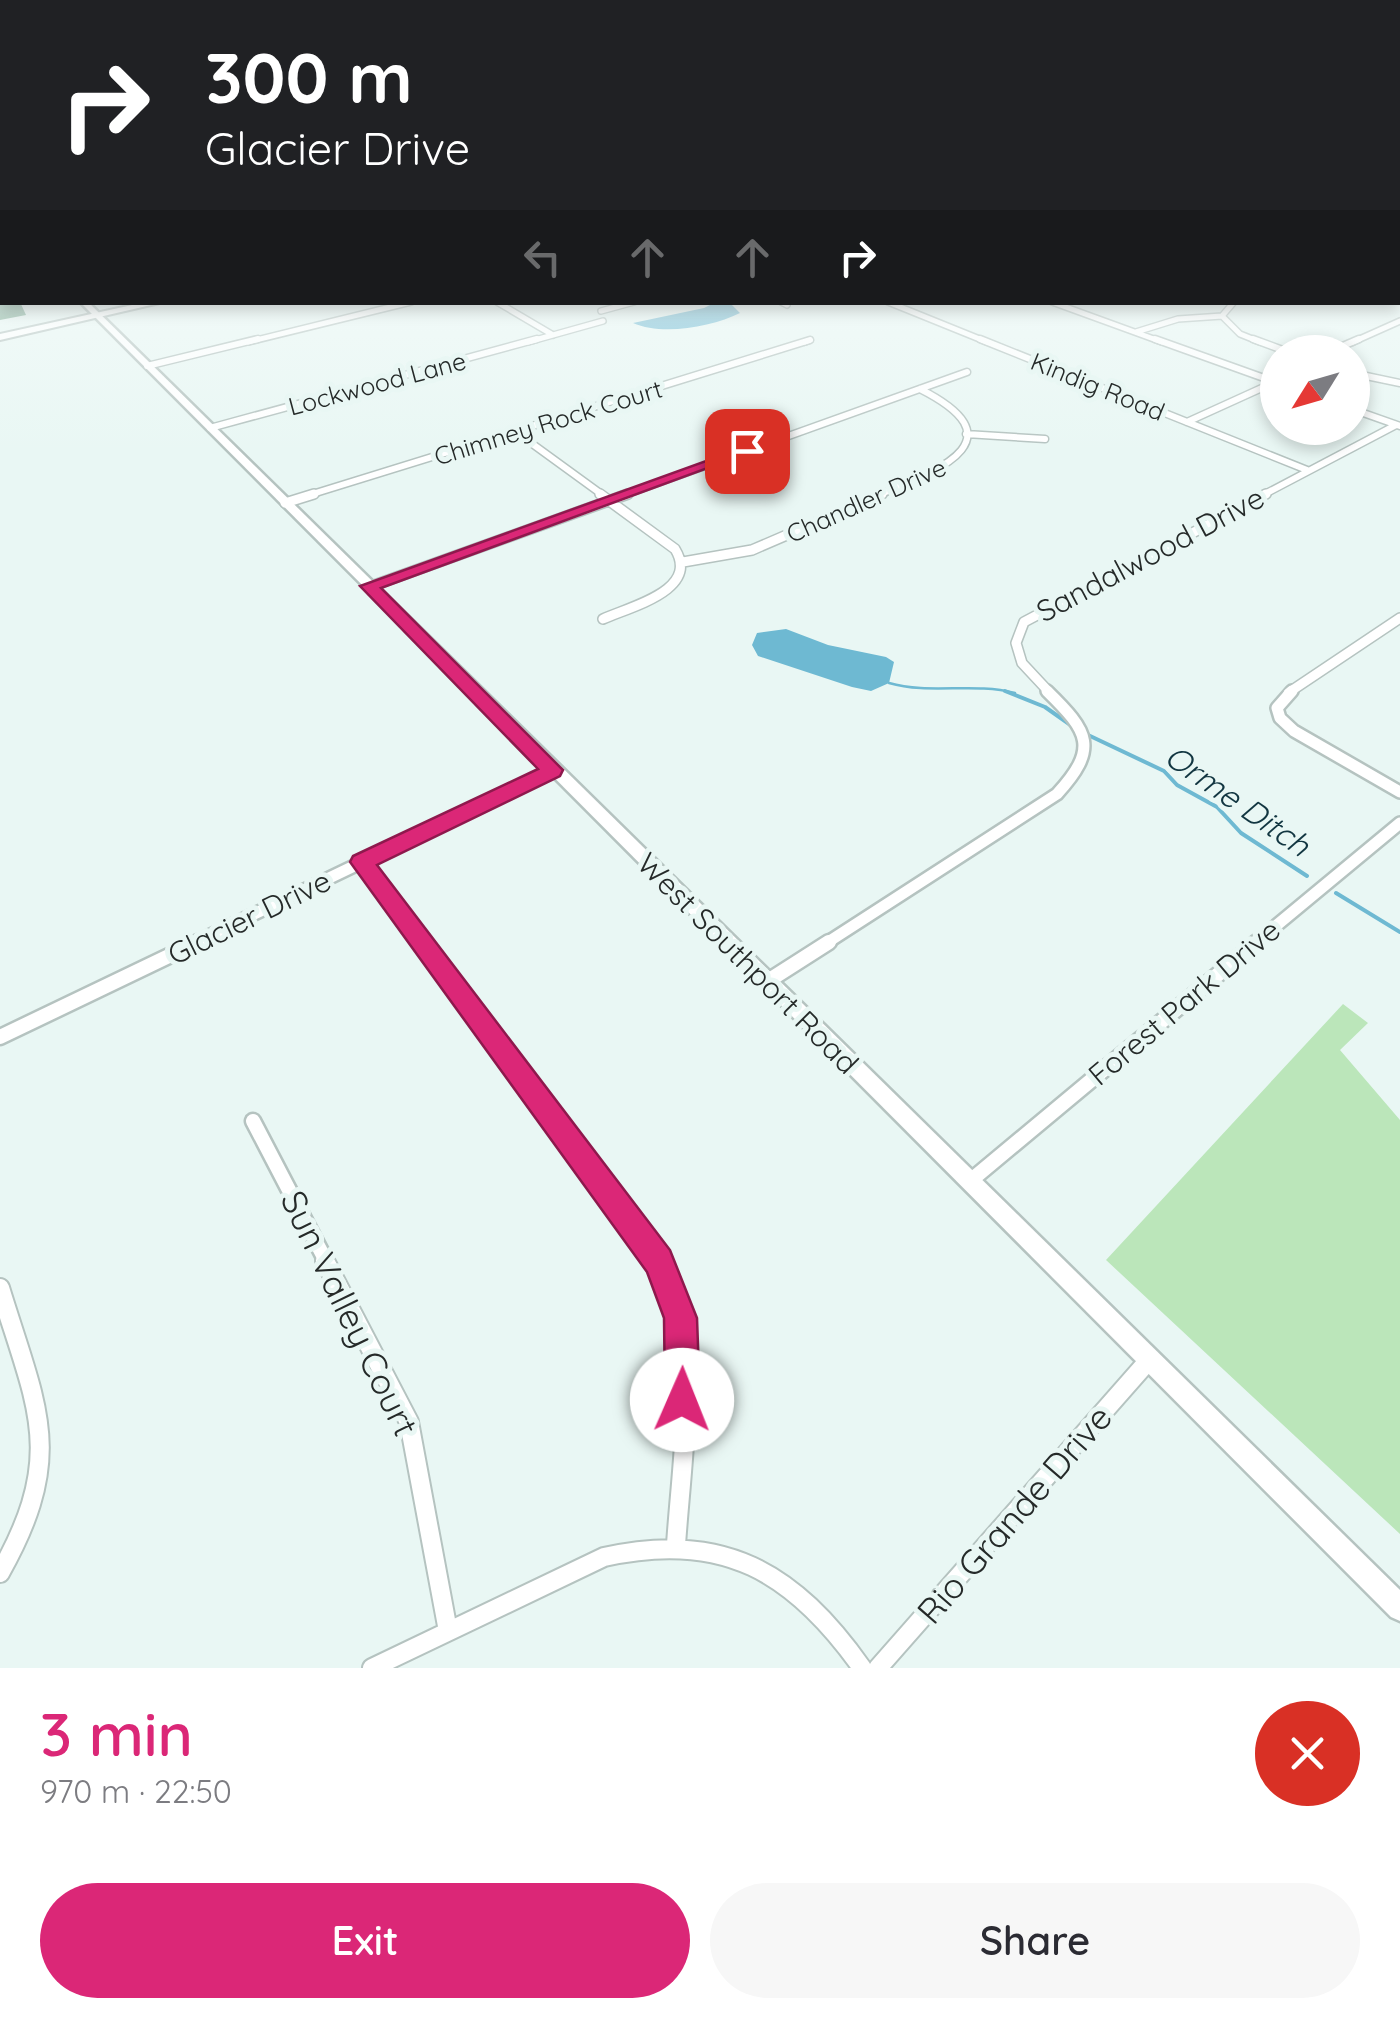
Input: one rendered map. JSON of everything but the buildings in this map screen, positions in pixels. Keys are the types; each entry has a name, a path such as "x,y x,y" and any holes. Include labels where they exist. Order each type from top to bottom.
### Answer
{"main road":[{"name":"West Southport Road","path":"87,305 1400,1608"},
{"path":"0,337 146,305"}],"street":[{"path":"147,366 399,305"},
{"path":"502,305 554,334"},
{"name":"Lockwood Lane","path":"210,428 554,334 627,305"},
{"name":"Kindig Road","path":"895,305 1308,470"},
{"path":"1060,305 1260,376"},
{"path":"1136,332 1178,319 1222,316 1231,305"},
{"path":"1222,316 1240,334 1260,342"},
{"path":"1368,335 1400,321"},
{"name":"Chimney Rock Court","path":"285,503 810,340"},
{"path":"369,586 966,372"},
{"path":"1370,377 1400,383"},
{"name":"Chandler Drive","path":"683,562 752,550 931,476 959,456 966,434 957,413 920,389"},
{"path":"1187,422 1260,389"},
{"path":"1370,415 1398,425"},
{"name":"Sandalwood Drive","path":"768,981 1056,794 1074,778 1083,754 1080,730 1057,697 1032,678 1018,660 1014,642 1024,622 1398,425"},
{"path":"516,432 675,549 683,562 682,574 671,588 603,618"},
{"path":"966,434 1046,439"},
{"path":"1400,618 1283,697 1277,708 1280,718 1294,732 1400,792"},
{"name":"Glacier Drive","path":"0,1036 552,770"},
{"name":"Forest Park Drive","path":"969,1182 1400,823"},
{"path":"362,862 650,1249 666,1277 680,1318 684,1354 676,1545"},
{"name":"Sun Valley Court","path":"253,1120 409,1422 448,1631"},
{"path":"0,1288 45,1445 44,1476 34,1510 0,1573"},
{"name":"Rio Grande Drive","path":"878,1668 1149,1360"},
{"path":"372,1668 604,1556 631,1548 676,1545 706,1548 745,1561 793,1589 840,1637 862,1668"}],"green space":[{"path":"1343,1004 1368,1023 1340,1050 1400,1120 1400,1534 1106,1260"}],"water":[{"path":"732,305 740,313 687,328 658,329 633,323"},
{"path":"786,629 828,645 886,657 894,662 889,683 871,691 758,656 752,645 757,633"}],"waterway":[{"name":"Orme Ditch","path":"889,683 1006,691"},
{"name":"Orme Ditch","path":"1006,691 1015,693"},
{"name":"Orme Ditch","path":"1006,691 1045,707 1072,726"},
{"name":"Orme Ditch","path":"1088,735 1164,771 1177,785 1217,807 1241,833 1307,876"},
{"name":"Orme Ditch","path":"1336,893 1400,932"}],"route":[{"path":"682,1400 684,1354 680,1318 659,1262 362,862 552,770 369,586 747,451"}]}
